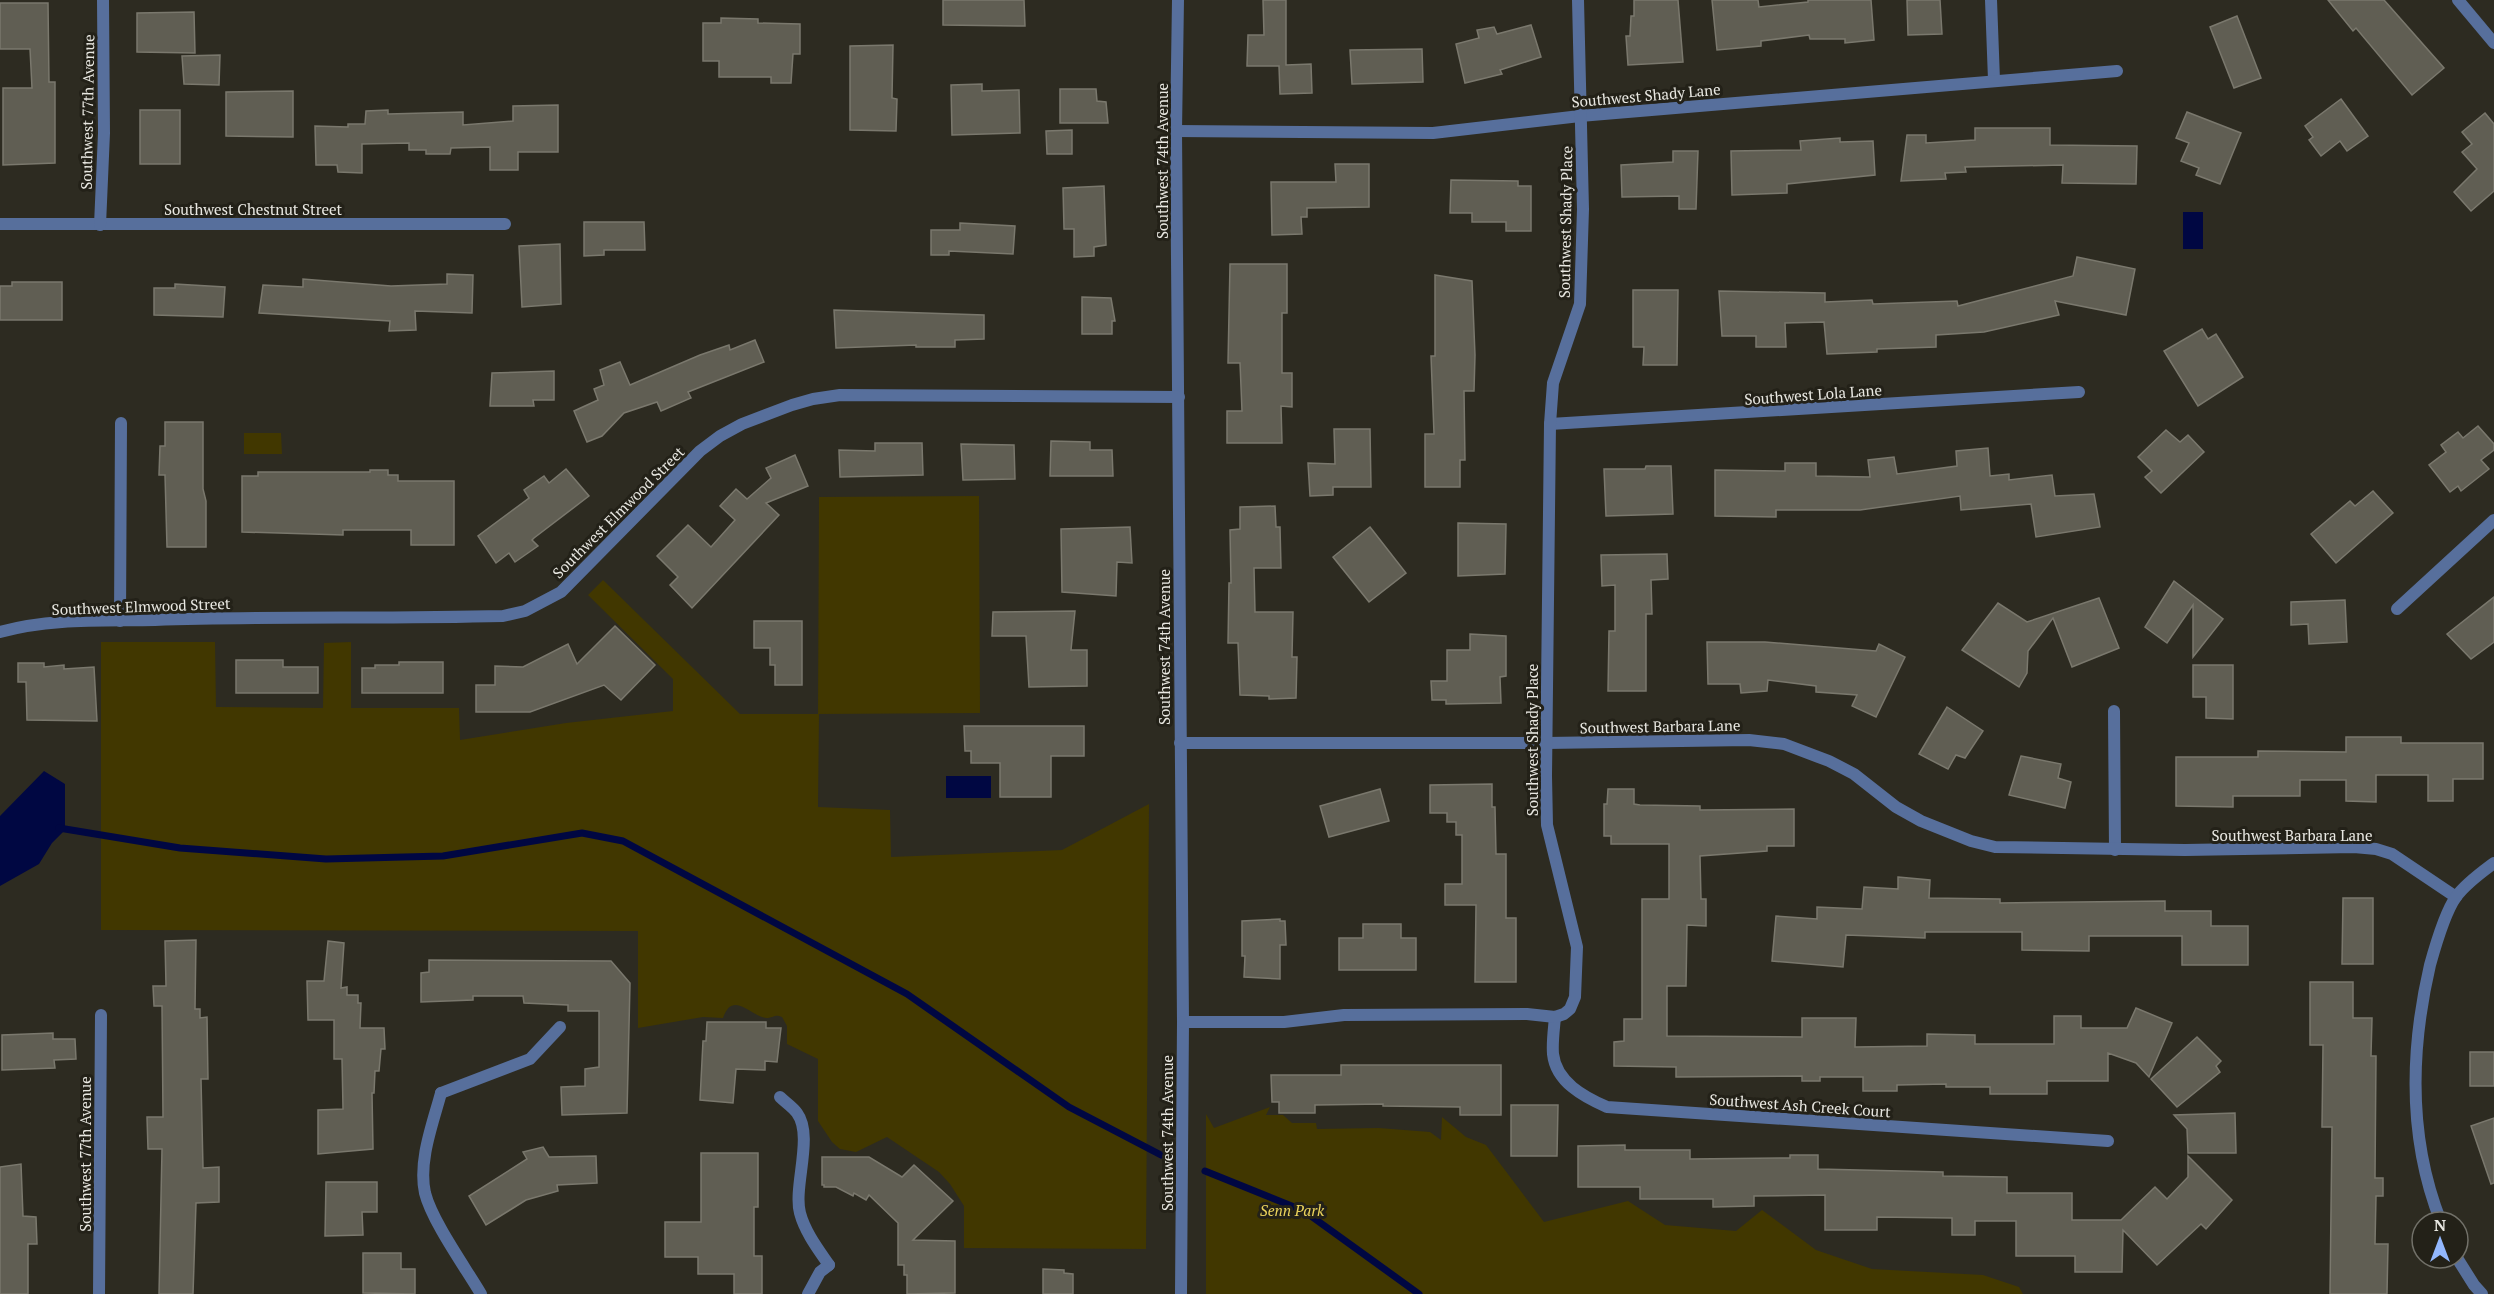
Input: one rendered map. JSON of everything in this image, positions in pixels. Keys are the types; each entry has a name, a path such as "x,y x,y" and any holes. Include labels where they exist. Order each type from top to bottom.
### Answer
{"street":[{"name":"Southwest 77th Avenue","path":"100,225 104,133 103,0"},
{"name":"Southwest 74th Avenue","path":"1178,0 1176,131 1183,1022 1181,1294"},
{"name":"Southwest Shady Place","path":"1555,1017 1570,1009 1575,997 1576,947 1547,825 1546,743 1550,424 1553,383 1580,304 1583,208 1578,0"},
{"path":"1991,0 1994,80"},
{"path":"2458,0 2494,43"},
{"name":"Southwest Shady Lane","path":"1176,131 1433,133 1580,116 2117,71"},
{"name":"Southwest Chestnut Street","path":"0,224 505,224"},
{"name":"Southwest Lola Lane","path":"1550,424 1805,411 2079,392"},
{"name":"Southwest Elmwood Street","path":"0,632 24,626 230,617 503,616 525,611 561,592 706,446 742,424 792,405 840,395 1179,397"},
{"path":"120,621 121,423"},
{"path":"2397,609 2494,520"},
{"path":"2114,711 2115,850"},
{"name":"Southwest Barbara Lane","path":"1180,743 1546,743 1749,740 1784,744 1829,761 1854,774 1896,807 1921,821 1971,841 1995,847 2115,850 2354,847 2376,849 2392,854 2456,897"},
{"path":"2436,1210 2431,1198 2418,1132 2415,1098 2416,1051 2423,995 2435,945 2456,897 2494,863"},
{"path":"1183,1022 1284,1022 1344,1015 1527,1014 1555,1017"},
{"name":"Southwest 77th Avenue","path":"99,1294 101,1015"},
{"name":"Southwest Ash Creek Court","path":"1555,1017 1553,1054 1557,1069 1567,1082 1585,1097 1607,1107 2108,1141"},
{"path":"481,1294 433,1213 425,1192 424,1167 427,1147 441,1093 530,1059 560,1027"},
{"path":"780,1097 798,1113 802,1126 799,1211 806,1229 829,1265 820,1272 808,1294"},
{"path":"2464,1270 2482,1294"}],"green space":[{"path":"244,433 281,433 282,454 244,454"},
{"path":"979,496 980,713 819,714 818,807 890,810 891,857 1062,850 1149,804 1146,1249 964,1248 964,1206 939,1172 887,1137 856,1152 840,1149 832,1142 818,1121 818,1059 787,1044 787,1026 782,1017 762,1017 744,1007 732,1005 727,1009 723,1018 703,1017 638,1028 638,931 101,930 101,642 215,642 216,707 323,708 324,643 351,642 351,708 459,708 460,740 566,723 673,711 673,679 588,595 603,580 740,714 818,714 819,497"},
{"name":"Senn Park","path":"1270,1107 1266,1115 1283,1115 1292,1123 1316,1123 1317,1129 1379,1128 1430,1132 1441,1140 1442,1117 1466,1137 1486,1145 1544,1222 1628,1201 1665,1225 1736,1231 1762,1210 1816,1250 1872,1269 1983,1275 2019,1287 2023,1294 1206,1294 1206,1114 1214,1128"}],"shaded area":[{"path":"2183,212 2203,212 2203,249 2183,249"},
{"path":"44,771 65,784 65,830 52,843 39,864 0,886 0,816"},
{"path":"946,776 991,776 991,798 946,798"}],"building":[{"path":"943,0 1024,0 1025,26 943,25"},
{"path":"1263,0 1286,0 1286,65 1311,64 1312,93 1280,94 1279,66 1247,66 1248,35 1264,35"},
{"path":"1634,0 1678,0 1683,62 1628,65 1626,36 1630,36"},
{"path":"1712,0 1758,0 1759,7 1808,2 1808,0 1871,0 1874,40 1845,43 1845,39 1810,39 1809,35 1761,41 1761,46 1717,50"},
{"path":"1907,0 1940,0 1942,34 1908,35"},
{"path":"2328,0 2384,0 2444,68 2412,95 2356,28 2353,31"},
{"path":"0,3 48,3 49,82 55,82 55,163 3,165 3,88 32,88 30,49 0,49"},
{"path":"194,12 195,53 137,52 137,13"},
{"path":"2237,16 2261,78 2234,88 2210,27"},
{"path":"721,18 758,19 758,23 800,24 800,54 793,54 791,83 771,83 771,77 719,77 719,61 703,61 703,23 721,23"},
{"path":"1531,25 1541,57 1500,70 1502,74 1465,83 1456,44 1479,38 1477,30 1494,27 1497,34"},
{"path":"893,45 892,98 897,99 896,131 850,130 850,46"},
{"path":"1422,49 1423,82 1352,84 1350,50"},
{"path":"220,55 219,85 184,84 182,56"},
{"path":"982,84 982,91 1019,90 1020,133 952,135 951,85"},
{"path":"1060,89 1096,89 1097,101 1106,102 1108,123 1060,123"},
{"path":"293,91 293,137 226,136 226,92"},
{"path":"2341,99 2368,136 2347,151 2340,141 2321,156 2309,140 2313,137 2305,126"},
{"path":"558,105 558,152 518,152 518,170 490,170 490,147 451,148 450,154 426,154 426,150 409,150 409,143 362,144 362,173 338,172 337,165 316,165 315,126 348,127 348,124 365,124 366,111 388,110 388,114 463,112 463,125 513,121 513,106"},
{"path":"140,110 180,110 180,164 140,164"},
{"path":"2187,112 2241,133 2220,184 2196,175 2199,168 2181,161 2189,143 2176,138"},
{"path":"2485,113 2494,124 2494,191 2471,211 2454,192 2477,169 2462,152 2472,144 2462,132"},
{"path":"1975,128 2050,128 2050,145 2137,146 2136,184 2062,183 2063,165 1965,167 1966,172 1945,173 1946,179 1901,181 1907,135 1926,135 1926,143 1975,140"},
{"path":"1072,130 1072,154 1047,154 1046,131"},
{"path":"1840,138 1840,142 1873,141 1875,175 1787,184 1787,193 1732,195 1731,151 1801,150 1800,141"},
{"path":"1673,151 1698,151 1696,209 1679,209 1679,196 1622,197 1621,165 1673,162"},
{"path":"1335,164 1369,164 1369,207 1307,208 1307,217 1301,217 1302,234 1272,235 1271,182 1336,182"},
{"path":"1451,180 1518,181 1518,186 1531,186 1531,231 1506,231 1506,222 1472,222 1472,213 1450,213"},
{"path":"1104,186 1106,245 1094,247 1094,256 1074,257 1074,229 1064,229 1063,188"},
{"path":"584,222 644,222 645,250 604,250 604,255 584,256"},
{"path":"960,223 1015,226 1013,254 949,251 949,255 931,255 931,230 960,230"},
{"path":"560,244 561,304 522,307 519,246"},
{"path":"2077,257 2135,269 2126,315 2055,301 2059,315 1984,332 1936,335 1936,347 1877,349 1877,352 1827,354 1824,322 1785,323 1786,347 1756,347 1756,336 1722,336 1719,291 1825,293 1825,302 1872,300 1873,304 1957,301 1958,306 2073,276"},
{"path":"1230,264 1287,264 1287,313 1282,313 1282,373 1292,373 1292,407 1281,406 1282,443 1227,443 1227,411 1242,411 1240,363 1228,363"},
{"path":"447,274 473,275 472,313 415,311 416,330 389,331 390,321 259,313 263,285 303,287 303,279 391,286 447,284"},
{"path":"1435,275 1472,281 1474,391 1464,391 1465,460 1460,460 1460,487 1425,487 1425,434 1434,434 1431,356 1435,356"},
{"path":"12,282 62,282 62,320 0,320 0,286 12,286"},
{"path":"175,284 225,287 223,317 154,315 154,288 175,288"},
{"path":"1633,290 1678,290 1677,365 1643,365 1644,347 1633,347"},
{"path":"1082,297 1111,298 1115,321 1112,321 1112,334 1082,334"},
{"path":"834,310 984,315 984,339 955,340 955,347 916,347 916,345 836,348"},
{"path":"2202,329 2208,339 2216,334 2243,377 2198,406 2164,351"},
{"path":"755,340 764,362 688,392 691,398 661,411 657,402 624,413 602,436 587,442 574,411 598,400 594,389 604,385 600,370 620,362 630,385 700,355 729,345 730,350"},
{"path":"554,371 554,400 533,400 534,406 490,406 492,373"},
{"path":"165,422 203,422 206,547 167,547 165,475 159,475 160,446 165,446"},
{"path":"2478,426 2494,444 2494,450 2481,460 2489,469 2461,491 2458,486 2450,492 2429,465 2446,452 2441,445 2458,432 2463,438"},
{"path":"1334,429 1370,429 1371,487 1333,487 1333,495 1310,496 1308,463 1335,464"},
{"path":"2166,430 2180,442 2188,435 2204,452 2161,493 2145,477 2152,471 2138,457"},
{"path":"1051,441 1090,442 1090,450 1112,450 1113,476 1050,476"},
{"path":"875,443 922,443 923,475 840,477 839,450 875,451"},
{"path":"961,444 1014,445 1015,479 963,480"},
{"path":"1988,448 1990,476 2009,474 2009,480 2052,475 2055,496 2094,494 2100,527 2036,537 2031,504 1961,510 1960,496 1860,510 1776,510 1776,517 1715,516 1715,470 1785,471 1785,463 1816,463 1816,476 1870,477 1868,460 1894,457 1897,474 1957,466 1956,451"},
{"path":"795,455 808,486 766,503 779,515 692,608 670,585 678,577 657,556 688,525 711,547 735,520 720,506 736,489 747,499 771,478 766,468"},
{"path":"1646,466 1671,466 1673,514 1606,516 1604,469 1645,469"},
{"path":"566,469 589,496 534,538 532,540 538,546 515,562 509,553 496,563 478,536 529,498 524,490 544,476 549,483"},
{"path":"370,470 388,470 388,475 398,475 398,481 454,481 454,545 411,545 411,530 343,530 343,535 242,532 242,476 258,476 258,472 370,472"},
{"path":"2373,491 2393,513 2336,563 2311,534 2350,501 2355,506"},
{"path":"1275,506 1276,527 1280,527 1281,568 1254,568 1255,612 1293,612 1292,657 1297,657 1296,698 1269,699 1269,696 1240,695 1238,643 1228,643 1229,583 1231,583 1230,530 1240,529 1240,507"},
{"path":"1458,523 1506,524 1505,574 1458,576"},
{"path":"1130,527 1132,563 1117,562 1116,596 1062,592 1061,529"},
{"path":"1370,527 1406,573 1369,602 1333,557"},
{"path":"1667,554 1668,579 1651,580 1652,614 1646,614 1646,691 1608,691 1609,631 1615,631 1615,585 1602,586 1601,555"},
{"path":"2174,581 2223,619 2193,657 2193,605 2167,643 2145,627"},
{"path":"2494,597 2494,642 2471,659 2447,634"},
{"path":"2099,598 2119,648 2072,667 2053,618 2028,651 2027,673 2019,687 1962,650 1998,603 2027,622"},
{"path":"2345,600 2347,642 2309,644 2308,624 2291,625 2291,602"},
{"path":"1075,611 1071,650 1087,650 1087,686 1029,687 1026,636 992,636 993,612"},
{"path":"754,621 802,621 802,685 775,685 775,665 770,665 770,648 754,648"},
{"path":"615,626 655,665 621,700 604,685 530,712 476,712 476,685 495,685 495,666 523,667 568,644 577,664"},
{"path":"1470,634 1506,636 1506,676 1500,677 1501,703 1446,704 1446,700 1432,700 1431,681 1447,681 1447,650 1470,650"},
{"path":"1707,642 1765,642 1876,651 1879,644 1905,657 1876,717 1852,706 1857,695 1816,692 1816,686 1768,680 1767,691 1741,693 1740,684 1708,684"},
{"path":"236,660 283,660 283,667 318,667 318,693 236,693"},
{"path":"399,662 443,662 443,693 362,693 362,668 375,668 375,665 399,665"},
{"path":"18,663 44,663 44,667 64,665 64,669 94,667 97,721 27,720 26,682 18,682"},
{"path":"2193,665 2233,665 2233,719 2206,718 2206,697 2193,697"},
{"path":"1947,707 1983,731 1965,758 1956,755 1948,769 1919,754"},
{"path":"964,726 1084,726 1084,756 1051,756 1051,797 1000,797 1000,763 971,763 971,751 965,751"},
{"path":"2346,737 2401,737 2401,743 2483,743 2483,779 2453,779 2453,801 2428,801 2428,775 2376,775 2376,802 2346,801 2346,780 2300,780 2300,796 2233,796 2233,807 2176,806 2176,757 2258,757 2258,751 2346,752"},
{"path":"2021,756 2061,764 2058,778 2071,782 2065,808 2009,795"},
{"path":"1492,784 1496,854 1506,854 1506,918 1516,918 1516,982 1475,982 1476,905 1445,905 1445,884 1462,884 1462,835 1456,835 1456,822 1447,822 1447,813 1430,813 1430,785"},
{"path":"1380,789 1389,821 1329,837 1320,806"},
{"path":"1608,789 1634,789 1634,804 1640,805 1700,806 1700,810 1794,809 1794,846 1767,846 1767,851 1700,856 1701,899 1706,899 1706,926 1687,925 1686,986 1667,986 1667,1036 1802,1037 1802,1018 1856,1018 1855,1047 1927,1046 1927,1034 1975,1035 1975,1044 2054,1044 2054,1016 2081,1016 2081,1028 2127,1028 2136,1008 2172,1023 2149,1077 2136,1063 2108,1053 2108,1081 2047,1081 2047,1094 1990,1094 1990,1087 1946,1087 1946,1084 1897,1085 1897,1091 1863,1091 1863,1077 1820,1077 1820,1081 1802,1081 1802,1076 1676,1077 1676,1067 1614,1066 1614,1042 1624,1041 1624,1019 1642,1019 1642,899 1669,899 1669,844 1611,844 1611,836 1604,836 1604,804 1607,804"},
{"path":"1898,877 1930,880 1929,898 2000,899 2000,903 2165,901 2165,911 2211,911 2211,926 2248,926 2248,965 2182,965 2182,936 2089,936 2089,951 2022,950 2022,932 1925,932 1925,938 1846,935 1843,967 1772,961 1776,916 1817,919 1817,907 1862,909 1864,887 1898,889"},
{"path":"2343,898 2373,898 2373,964 2342,964"},
{"path":"1280,919 1280,921 1285,921 1286,945 1280,945 1280,979 1244,977 1242,921"},
{"path":"1363,924 1401,924 1401,938 1416,938 1416,970 1339,970 1339,938 1363,938"},
{"path":"196,940 195,1009 200,1009 200,1018 207,1017 208,1079 201,1079 203,1168 219,1167 219,1202 196,1203 193,1294 159,1294 162,1149 148,1149 147,1117 163,1117 162,1006 154,1006 153,986 166,986 165,941"},
{"path":"328,941 344,943 341,988 347,987 347,995 358,995 358,1003 361,1003 360,1028 384,1028 385,1049 381,1049 379,1071 375,1071 374,1093 372,1093 373,1149 318,1154 318,1110 343,1109 342,1059 334,1059 334,1020 308,1020 307,981 324,981"},
{"path":"429,960 611,961 630,983 627,1113 562,1115 561,1087 585,1086 585,1069 599,1067 599,1011 568,1011 568,1005 524,1003 523,996 473,996 473,1000 421,1002 421,973 429,972"},
{"path":"2310,982 2353,982 2353,1018 2372,1018 2371,1056 2376,1056 2375,1178 2383,1178 2383,1196 2376,1196 2375,1244 2388,1244 2387,1294 2330,1294 2332,1127 2322,1127 2323,1045 2310,1045"},
{"path":"707,1022 766,1022 766,1028 781,1028 777,1062 765,1061 765,1070 736,1069 733,1103 700,1100 703,1041 706,1041"},
{"path":"53,1033 53,1039 75,1039 76,1059 54,1060 55,1068 2,1070 2,1035"},
{"path":"2197,1037 2221,1061 2216,1066 2220,1072 2177,1107 2151,1079"},
{"path":"2470,1052 2494,1052 2494,1086 2470,1086"},
{"path":"1341,1065 1501,1065 1501,1115 1460,1115 1460,1107 1383,1106 1383,1104 1315,1105 1315,1113 1279,1113 1279,1102 1272,1102 1271,1075 1341,1075"},
{"path":"1511,1105 1558,1105 1557,1156 1511,1156"},
{"path":"2235,1113 2236,1153 2188,1153 2187,1129 2174,1115"},
{"path":"2494,1118 2494,1183 2491,1184 2471,1126"},
{"path":"1625,1145 1625,1150 1690,1150 1690,1159 1790,1158 1790,1155 1818,1155 1818,1169 1943,1172 1943,1176 2007,1177 2007,1193 2072,1193 2072,1220 2121,1220 2155,1187 2167,1199 2188,1177 2188,1156 2232,1200 2206,1229 2201,1224 2157,1265 2123,1230 2122,1272 2075,1272 2075,1256 2016,1256 2016,1221 1975,1221 1975,1235 1952,1235 1952,1218 1877,1217 1877,1230 1825,1230 1825,1195 1754,1196 1754,1206 1713,1207 1713,1199 1640,1199 1640,1187 1578,1187 1578,1146"},
{"path":"543,1147 549,1157 596,1156 597,1183 557,1185 558,1191 526,1200 486,1225 469,1196 527,1159 523,1152"},
{"path":"701,1153 758,1153 758,1207 754,1207 754,1256 762,1256 762,1294 734,1294 734,1274 698,1274 698,1257 665,1257 665,1222 701,1222"},
{"path":"822,1157 869,1157 902,1177 914,1165 953,1201 913,1240 955,1241 955,1293 907,1294 907,1275 904,1275 904,1265 898,1265 898,1223 869,1195 866,1200 836,1187 824,1187 822,1185"},
{"path":"21,1164 23,1216 36,1217 37,1244 28,1244 28,1294 0,1294 0,1167"},
{"path":"326,1182 377,1182 377,1212 362,1212 363,1235 325,1236"},
{"path":"363,1253 401,1253 401,1269 415,1269 415,1294 363,1293"},
{"path":"1043,1269 1064,1270 1064,1273 1073,1274 1073,1294 1043,1294"}],"waterway":[{"path":"59,828 180,848 326,859 443,856 582,833 623,841 907,994 1069,1107 1161,1155"},
{"path":"1205,1171 1304,1211 1419,1294"}]}
